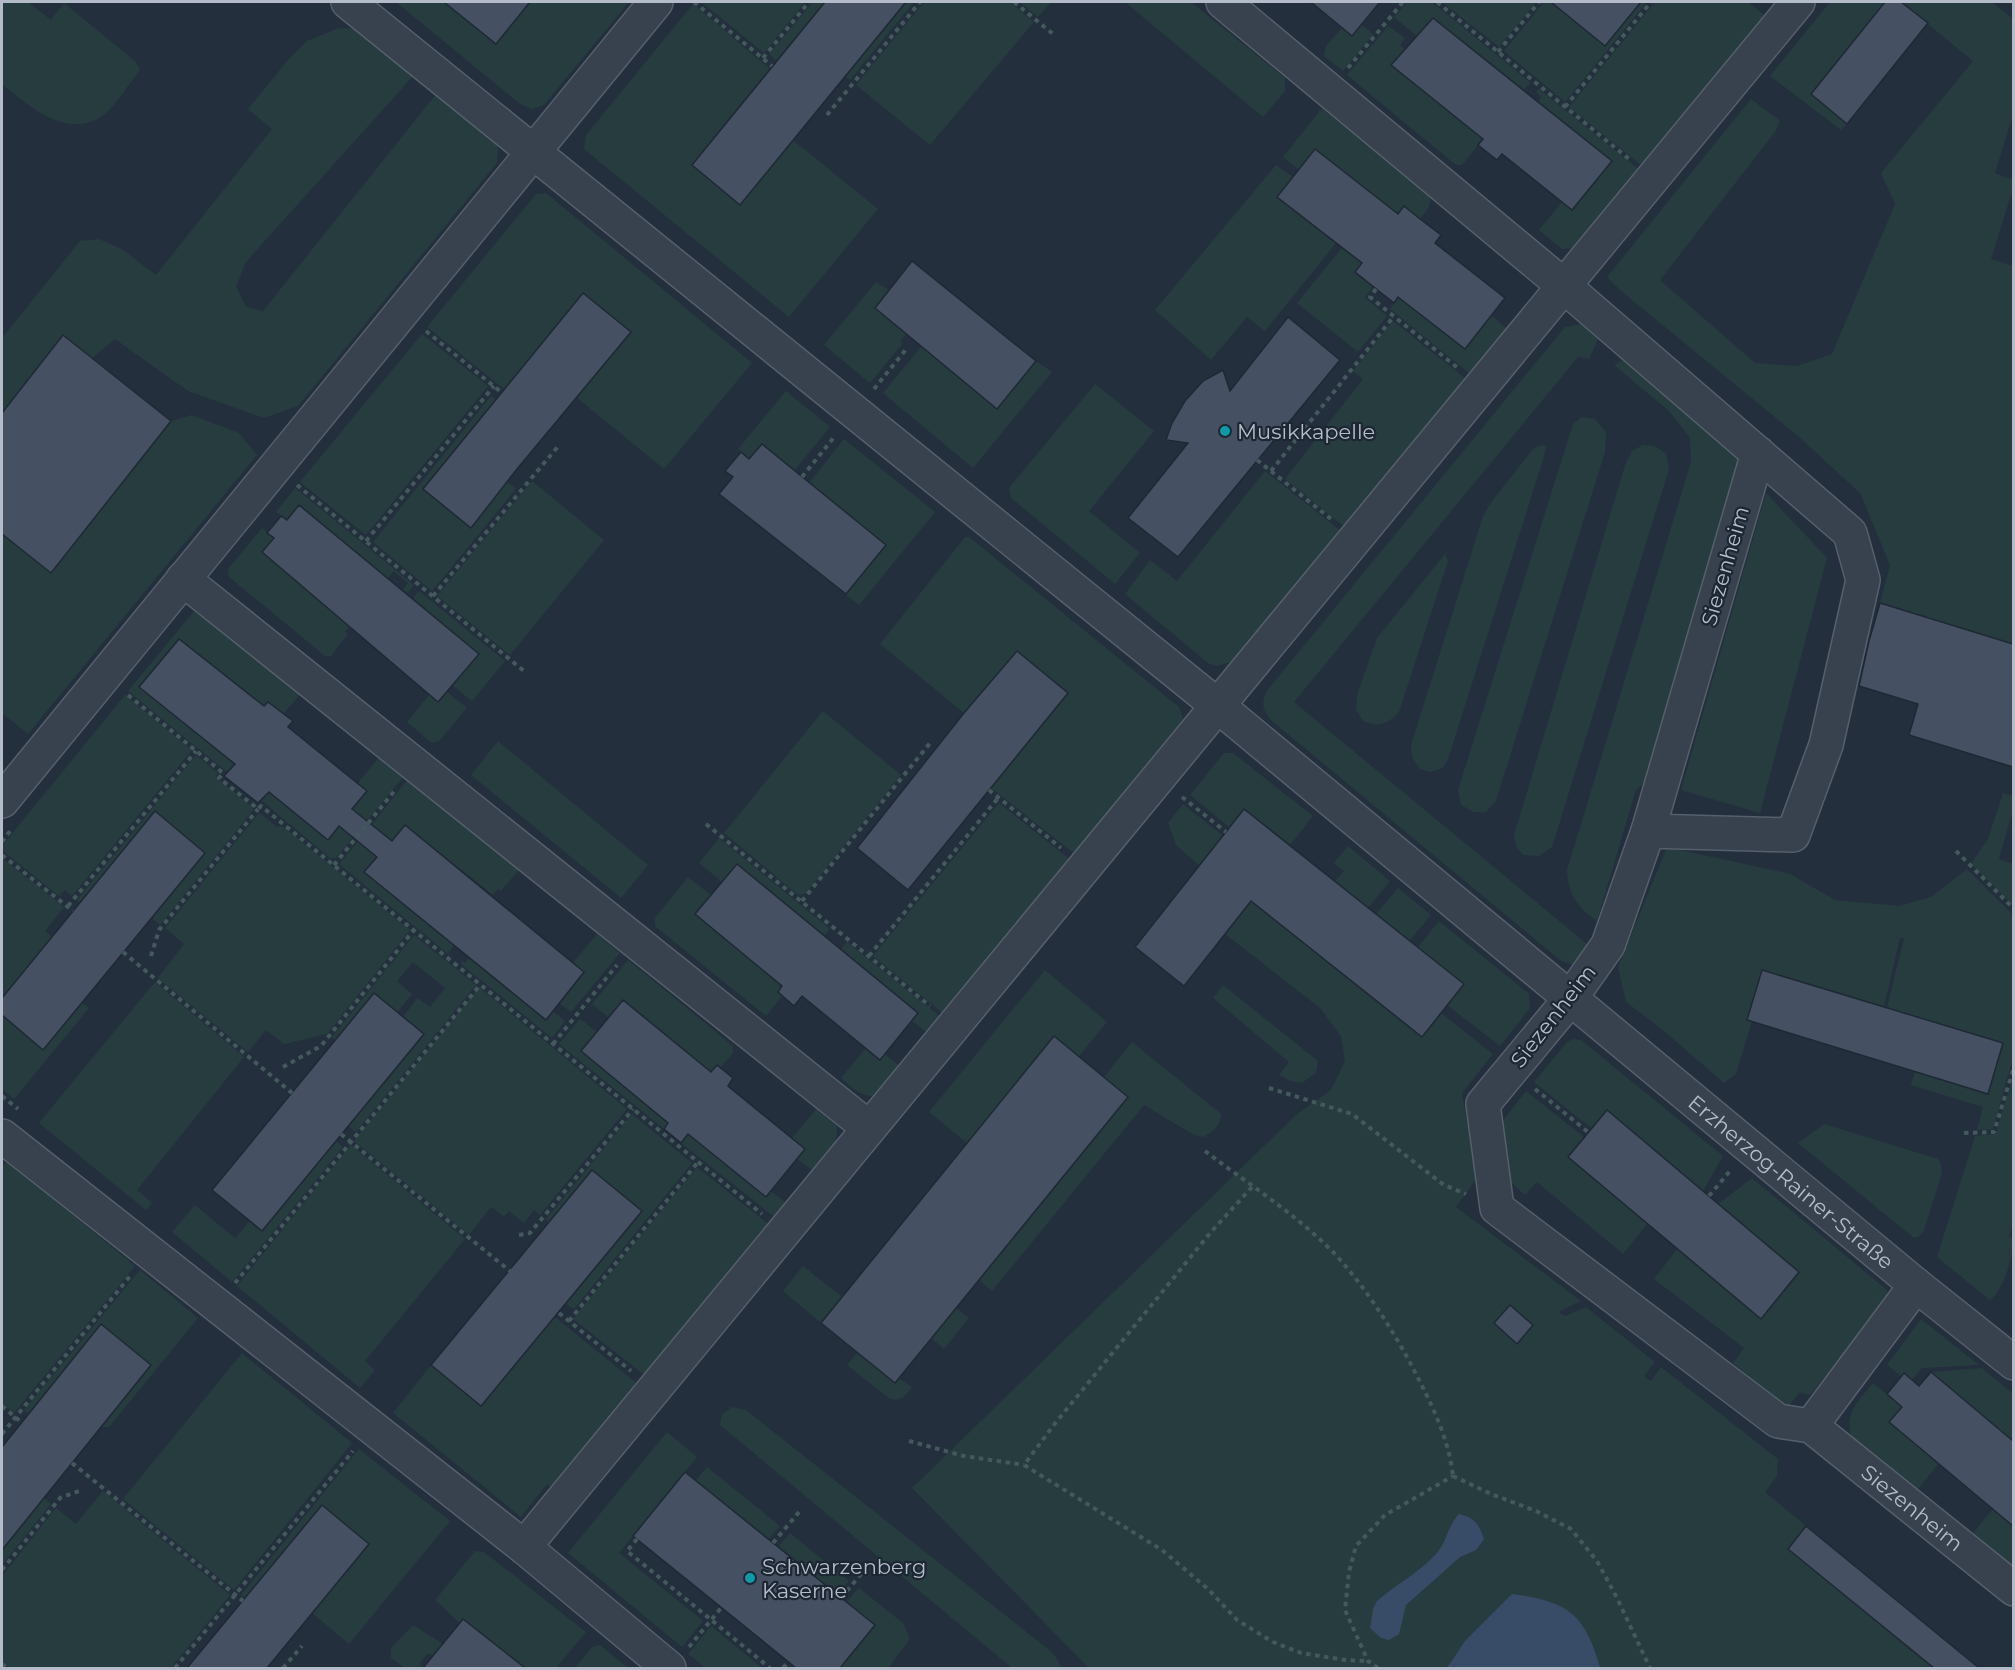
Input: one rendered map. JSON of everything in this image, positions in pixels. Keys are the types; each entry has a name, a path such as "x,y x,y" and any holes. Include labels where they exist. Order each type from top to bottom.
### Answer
{"lane":[{"name":"Erzherzog-Rainer-Straße","path":"348,2 1218,706 2013,1363"},
{"path":"2,801 656,2"},
{"path":"1223,2 1564,286 1850,533 1863,580 1826,745 1792,835 1648,831"},
{"path":"524,1547 1798,2"},
{"name":"Siezenheim","path":"1497,1208 1483,1104 1570,999 1608,945 1648,831 1758,453"},
{"path":"183,579 869,1128"},
{"path":"2,1136 524,1547 676,1661"},
{"path":"1497,1208 1778,1421 1811,1426 1916,1285"},
{"name":"Siezenheim","path":"1811,1426 2013,1589"}],"path":[{"path":"694,2 772,66"},
{"path":"763,58 809,2"},
{"path":"827,115 920,2"},
{"path":"1014,2 1053,34"},
{"path":"1330,91 1403,2"},
{"path":"1437,2 1653,178"},
{"path":"1498,52 1539,2"},
{"path":"1565,107 1651,2"},
{"path":"1376,289 1370,297 1481,387"},
{"path":"401,312 501,392"},
{"path":"1271,471 1394,316"},
{"path":"366,541 494,386"},
{"path":"433,596 560,444"},
{"path":"1257,460 1356,538"},
{"path":"275,467 524,671"},
{"path":"104,676 223,773 219,778 258,809"},
{"path":"802,901 930,743"},
{"path":"68,906 196,751"},
{"path":"334,866 416,765"},
{"path":"1158,778 1226,832"},
{"path":"989,790 1085,867"},
{"path":"869,956 998,798"},
{"path":"151,956 159,930 261,806 784,1232"},
{"path":"706,824 954,1026"},
{"path":"1956,851 2013,909"},
{"path":"2,855 73,911"},
{"path":"283,1067 321,1046 413,930"},
{"path":"553,1044 636,942"},
{"path":"123,952 292,1093"},
{"path":"217,1305 480,985"},
{"path":"1964,1133 1994,1132 2013,1067"},
{"path":"1511,1070 1588,1132"},
{"path":"1269,1088 1352,1114 1444,1185 1497,1208"},
{"path":"519,1235 530,1233 633,1109"},
{"path":"341,1134 510,1271"},
{"path":"1205,1151 1300,1224 1333,1253 1365,1290 1401,1346 1431,1403 1450,1456 1453,1476"},
{"path":"569,1321 698,1162"},
{"path":"1024,1465 1211,1232 1252,1187"},
{"path":"2,1434 150,1252"},
{"path":"559,1313 645,1382 652,1392"},
{"path":"2,1406 21,1422"},
{"path":"175,1668 372,1427"},
{"path":"909,1441 964,1456 1024,1465 1162,1550 1208,1590 1237,1620 1273,1642 1301,1653 1368,1661"},
{"path":"72,1462 243,1601"},
{"path":"1378,1668 1368,1661 1345,1610 1349,1572 1356,1545 1385,1515 1453,1476"},
{"path":"1453,1476 1491,1494 1536,1511 1571,1529 1597,1561 1650,1668"},
{"path":"2,1570 60,1498 79,1491"},
{"path":"773,1543 799,1512"},
{"path":"637,1539 627,1551 770,1668"},
{"path":"841,1598 867,1567"},
{"path":"676,1661 721,1608"},
{"path":"283,1668 302,1646"},
{"path":"783,1668 789,1662"},
{"path":"2,1664 7,1668"}],"green space":[{"path":"2,2 28,2 51,20 64,3 136,62 140,70 109,110 91,122 64,123 50,118 24,102 2,84"},
{"path":"396,2 629,2 544,105 531,109 520,104"},
{"path":"701,2 805,2 764,53"},
{"path":"813,2 825,2 776,61 769,54"},
{"path":"893,2 914,2 850,80 845,76 900,8"},
{"path":"924,2 1010,2 1034,22 930,145 856,85"},
{"path":"1019,2 1051,2 1038,17"},
{"path":"1125,2 1191,2 1285,78 1285,91 1263,117"},
{"path":"1407,2 1432,2 1531,83 1523,90 1433,18 1418,37 1394,17"},
{"path":"1442,2 1536,2 1499,47"},
{"path":"1544,2 1560,2 1557,6 1605,45 1641,2 1647,2 1565,102 1504,51"},
{"path":"1655,2 1748,2 1764,15 1641,165 1569,107"},
{"path":"1830,2 1885,2 1811,94 1847,124 1841,130 1770,76"},
{"path":"1901,2 1992,2 2013,19 2013,115 1995,173 2013,180 2013,189 1991,259 2013,266 2013,644 1880,603 1890,565 1860,493 1798,436 1621,291 1607,277 1751,99 1780,121 1775,132 1660,280 1755,363 1797,366 1832,354 1895,204 1881,173 1973,61"},
{"path":"693,4 770,69 692,165 740,205 793,140 878,209 789,317 584,149 586,135"},
{"path":"1361,24 1373,34 1343,71 1324,56 1326,46 1342,28"},
{"path":"1388,26 1405,38 1400,45 1405,49 1392,66 1483,139 1462,165 1456,165 1347,75"},
{"path":"339,28 358,29 415,74 246,262 236,286 246,307 263,311 437,93 494,138 498,149 497,163 298,406 264,418 188,391 115,339 92,358 63,335 2,413 2,338 80,241 99,239 122,249 156,275 272,129 248,109 288,60 307,41"},
{"path":"1539,89 1638,169 1573,248 1562,249 1539,230 1562,202 1573,210 1611,161 1538,102 1541,97 1536,92"},
{"path":"1322,108 1431,198 1429,207 1420,219 1404,206 1398,214 1315,149 1299,170 1283,157"},
{"path":"1276,165 1293,177 1277,197 1336,243 1265,331 1247,317 1211,360 1155,310"},
{"path":"546,193 752,363 664,469 576,397 631,332 583,293 504,389 427,327 536,194"},
{"path":"1342,248 1362,263 1355,272 1373,286 1365,298 1387,316 1358,352 1297,303"},
{"path":"876,282 889,290 875,308 906,334 900,341 903,343 870,383 824,345"},
{"path":"1398,297 1464,349 1491,315 1507,329 1470,374 1390,309"},
{"path":"1393,321 1466,379 1345,527 1285,479 1363,379 1353,371"},
{"path":"1581,324 1598,339 1589,359 1578,357 1294,702 1587,944 1590,950 1581,964 1570,964 1560,960 1272,721 1263,704 1266,692 1565,327"},
{"path":"422,334 488,386 366,535 300,482"},
{"path":"921,347 997,408 1036,361 1052,372 973,468 883,393"},
{"path":"1626,358 1741,451 1743,465 1647,781 1636,790 1597,921 1575,899 1569,886 1567,870 1691,462 1690,438 1669,411 1614,365"},
{"path":"1095,384 1154,431 1089,511 1140,553 1115,584 1011,498 1009,488"},
{"path":"786,391 830,427 794,471 762,445 749,459 738,449"},
{"path":"491,396 496,399 423,489 471,528 507,482 516,489 432,591 373,542"},
{"path":"192,415 239,433 257,455 28,734 2,713 2,534 51,573 171,421"},
{"path":"1582,417 1595,419 1606,432 1605,452 1496,801 1486,812 1474,812 1461,805 1458,790 1573,424"},
{"path":"844,439 935,512 859,605 846,595 885,545 809,483"},
{"path":"1542,445 1546,447 1543,460 1448,759 1443,768 1430,772 1420,769 1412,757 1411,745 1483,516 1534,448"},
{"path":"1643,445 1654,446 1666,453 1669,469 1552,847 1539,856 1523,855 1516,846 1514,835 1625,465 1632,451"},
{"path":"1265,471 1341,531 1235,661 1216,666 1208,663 1125,594 1150,560 1177,581"},
{"path":"532,481 604,540 510,655 437,596"},
{"path":"295,488 414,585 407,593 403,590 408,583 394,571 387,579 300,505 287,520 276,512"},
{"path":"1766,493 1827,558 1760,813 1681,790"},
{"path":"262,528 274,538 350,626 345,632 348,634 331,656 325,656 229,577 228,569"},
{"path":"965,537 969,537 1179,707 1183,718 1181,727 1076,855 991,788 1068,692 1017,651 964,713 880,644"},
{"path":"1445,554 1448,561 1399,712 1391,720 1382,724 1363,721 1356,709 1357,695 1377,638"},
{"path":"419,591 505,661 472,701 452,685 479,654 413,598"},
{"path":"202,609 298,688 299,696 283,714 268,702 264,706 180,639 139,687 235,764 228,773 128,691 195,610"},
{"path":"447,692 467,708 439,741 432,743 407,722 430,694 439,702"},
{"path":"125,695 192,750 72,896 65,890 59,896 2,850 2,846"},
{"path":"823,711 901,775 805,894 798,895 724,833"},
{"path":"498,741 648,865 621,898 471,775"},
{"path":"1224,753 1233,753 1313,816 1290,845 1244,809 1229,827 1190,795"},
{"path":"196,755 218,773 215,776 254,809 160,925 152,918 80,903 77,900"},
{"path":"380,756 404,776 336,858 330,858 261,800 268,791 328,839 367,791 358,783"},
{"path":"408,779 519,870 501,891 498,889 493,895 405,825 392,841 370,827"},
{"path":"2003,793 2013,796 2013,810 1999,859 2013,864 2013,905 1971,864 1988,839"},
{"path":"999,803 1072,861 945,1015 873,956"},
{"path":"1183,804 1223,836 1199,865 1176,845 1168,823"},
{"path":"259,813 277,827 282,826 410,930 327,1034 284,1044 266,1030 248,1052 158,978 184,944 165,928"},
{"path":"361,838 372,848 370,851 377,857 365,872 454,945 448,954 339,864"},
{"path":"719,838 830,929 824,936 737,864 722,882 699,863"},
{"path":"1348,846 1390,881 1368,908 1335,881 1344,871 1334,863"},
{"path":"1667,847 1790,874 1835,900 1899,906 1931,897 1967,869 2013,915 2013,1058 1993,1129 1977,1130 1983,1107 1911,1085 1915,1071 1887,1008 1904,938 1900,938 1884,1007 1762,970 1747,1019 1752,1021 1736,1074 1724,1083 1664,1031 1626,1002 1618,967"},
{"path":"2,858 64,907 45,931 52,937 2,998"},
{"path":"688,877 711,895 696,915 782,986 778,992 782,996 766,1016 655,926 655,918"},
{"path":"1398,888 1431,915 1409,941 1376,914"},
{"path":"1251,901 1421,1037 1441,1013 1493,1054 1462,1093 1477,1178 1456,1207 1581,1301 1558,1312 1565,1316 1586,1307 1655,1362 1644,1376 1651,1381 1661,1367 1778,1459 1777,1476 1765,1492 1806,1526 1788,1549 1844,1594 1862,1572 1877,1584 1859,1607 1913,1652 1932,1630 1948,1643 1930,1665 1934,1668 1089,1668 912,1488 1297,1114 1331,1090 1345,1061 1341,1036 1320,1008 1225,934"},
{"path":"1439,921 1529,994 1530,1008 1500,1046 1447,1005 1463,984 1418,947"},
{"path":"597,934 620,953 571,1012 559,1003 584,972 573,963"},
{"path":"414,935 476,985 356,1132 348,1126 423,1034 403,1017 417,998 430,1007 445,988 413,962 397,981 412,994 397,1012 374,993 335,1040 332,1037"},
{"path":"847,942 942,1018 929,1034 912,1021 918,1012 841,949"},
{"path":"469,958 545,1020 553,1011 565,1021 552,1038 461,964"},
{"path":"628,960 733,1046 733,1053 720,1068 717,1065 711,1072 624,1000 609,1018 592,1004"},
{"path":"1045,970 1107,1022 1079,1056 1054,1037 967,1143 929,1112"},
{"path":"155,982 244,1057 137,1190 152,1203 146,1210 39,1123"},
{"path":"1223,985 1318,1061 1316,1073 1302,1083 1290,1081 1279,1075 1289,1062 1213,998"},
{"path":"479,987 627,1109 540,1215 534,1210 524,1223 509,1211 504,1217 491,1207 469,1235 354,1141"},
{"path":"82,1003 89,1008 14,1099 2,1089 2,1015 43,1050"},
{"path":"580,1019 597,1032 582,1051 668,1123 664,1129 559,1044"},
{"path":"1573,1039 1581,1040 1723,1156 1703,1191 1607,1110 1591,1128 1534,1082 1567,1042"},
{"path":"1132,1042 1221,1114 1218,1125 1203,1137 1194,1135 1144,1105 992,1291 979,1280 1128,1097 1104,1077"},
{"path":"865,1049 879,1060 885,1054 902,1068 875,1096 861,1093 841,1078"},
{"path":"2013,1076 2014,1222 2009,1236 2013,1238 2013,1245 2004,1280 1990,1300 1937,1257 1975,1136 1996,1134"},
{"path":"1526,1091 1584,1137 1568,1157 1647,1224 1623,1254 1537,1182 1525,1195 1506,1178 1501,1123"},
{"path":"816,1109 837,1126 837,1134 831,1152 815,1172 797,1159 805,1149 792,1138"},
{"path":"632,1114 692,1163 574,1309 566,1304 642,1211 549,1223 546,1219"},
{"path":"1824,1124 1938,1159 1942,1173 1920,1236 1914,1238 1798,1143"},
{"path":"688,1134 766,1197 771,1191 788,1204 777,1219 681,1143"},
{"path":"336,1141 343,1147 232,1282 172,1232 195,1205 235,1238 250,1221 262,1231"},
{"path":"351,1145 465,1239 365,1361 375,1370 360,1388 237,1286"},
{"path":"7,1161 135,1266 14,1413 2,1403 2,1168"},
{"path":"697,1167 771,1226 647,1377 573,1319"},
{"path":"1752,1178 1887,1290 1888,1297 1885,1303 1810,1395 1799,1393 1787,1408 1733,1363 1744,1348 1654,1279 1677,1249 1761,1319 1799,1272 1718,1204"},
{"path":"803,1266 842,1297 821,1323 783,1291"},
{"path":"140,1270 198,1318 109,1427 100,1427 151,1365 101,1324 29,1414 24,1410"},
{"path":"956,1308 969,1318 944,1349 931,1338"},
{"path":"554,1316 640,1386 556,1491 547,1484 521,1517 393,1413 431,1365 482,1406"},
{"path":"1921,1319 1979,1365 1922,1368 1912,1380 1904,1373 1901,1376 1887,1365"},
{"path":"858,1352 912,1387 905,1396 900,1399 890,1399 847,1365"},
{"path":"242,1353 352,1443 234,1590 123,1499"},
{"path":"1982,1368 2013,1394 2013,1441 1931,1372"},
{"path":"1873,1383 1902,1407 1889,1422 1939,1463 1918,1489 1851,1436 1849,1428 1851,1413"},
{"path":"732,1407 746,1410 1053,1653 1062,1668 1012,1668 720,1425 722,1414"},
{"path":"667,1432 697,1457 619,1553 703,1621 682,1647 568,1553"},
{"path":"359,1449 450,1521 349,1644 312,1613 369,1544 322,1506 245,1598 241,1595"},
{"path":"707,1467 780,1526 768,1540 695,1481"},
{"path":"103,1491 230,1595 171,1668 10,1668 2,1662 2,1576 56,1508 76,1524"},
{"path":"44,1498 51,1504 2,1565 2,1550"},
{"path":"1993,1509 2013,1526 2013,1569 1972,1534"},
{"path":"790,1533 849,1581 837,1595 778,1547"},
{"path":"475,1551 484,1552 586,1632 556,1668 525,1668 463,1619 460,1623 435,1600"},
{"path":"859,1588 903,1623 910,1639 888,1668 840,1668 874,1625 846,1602"},
{"path":"413,1625 443,1644 433,1656 428,1653 419,1664 423,1668 405,1668 391,1658 391,1648"},
{"path":"711,1626 762,1668 706,1668 688,1654"},
{"path":"600,1645 628,1668 575,1668 592,1647"}],"water":[{"path":"1459,1514 1476,1522 1484,1539 1476,1550 1460,1557 1406,1605 1399,1634 1389,1640 1381,1638 1370,1628 1373,1609 1377,1601 1436,1554"},
{"path":"1512,1594 1547,1601 1571,1613 1588,1635 1600,1668 1447,1668 1465,1641"}],"building":[{"path":"444,2 530,2 496,44"},
{"path":"825,2 906,2 740,205 692,165"},
{"path":"1311,2 1380,2 1352,36"},
{"path":"1551,2 1641,2 1605,46"},
{"path":"1885,2 1901,2 1928,23 1847,124 1811,94"},
{"path":"1433,18 1612,161 1572,210 1502,154 1497,160 1478,145 1483,139 1391,65"},
{"path":"1315,149 1398,214 1404,206 1441,235 1435,243 1505,298 1465,349 1398,297 1394,303 1355,272 1362,263 1277,197"},
{"path":"912,261 1036,361 997,409 875,308"},
{"path":"583,293 631,332 471,528 423,489"},
{"name":"Musikkapelle","path":"1288,317 1340,360 1178,557 1128,518 1188,443 1166,440 1172,423 1185,401 1203,381 1223,370 1230,391"},
{"path":"63,335 171,421 51,573 2,534 2,413"},
{"path":"762,444 886,545 846,594 719,494 733,477 725,471 741,452 749,459"},
{"path":"299,505 479,654 438,702 262,552 274,538 267,533 281,516 287,520"},
{"path":"1880,603 2013,644 2013,767 1909,735 1918,704 1859,686"},
{"path":"179,639 264,706 268,702 293,721 288,727 367,791 352,809 392,841 405,825 584,972 546,1020 364,872 377,857 339,826 328,840 269,792 258,803 224,776 235,764 139,687"},
{"path":"1017,651 1068,693 908,890 857,848 964,713"},
{"path":"1244,809 1464,984 1422,1037 1251,901 1184,986 1135,947"},
{"path":"155,811 205,853 43,1050 2,1015 2,998"},
{"path":"737,864 918,1013 880,1060 802,996 794,1006 778,992 782,986 695,914"},
{"path":"1762,970 2003,1043 1988,1094 1747,1020"},
{"path":"374,993 424,1034 262,1231 212,1190"},
{"path":"623,1000 711,1072 717,1065 733,1078 728,1086 805,1149 766,1197 688,1134 681,1143 664,1129 668,1123 581,1051"},
{"path":"1054,1036 1128,1097 895,1383 821,1323"},
{"path":"1607,1110 1799,1272 1761,1319 1568,1157"},
{"path":"592,1170 642,1211 481,1406 431,1365"},
{"path":"1510,1305 1533,1325 1517,1344 1494,1323"},
{"path":"101,1324 151,1365 2,1550 2,1447"},
{"path":"1931,1372 2013,1441 2013,1526 1889,1422 1902,1407 1887,1394 1904,1373 1919,1386"},
{"name":"Schwarzenberg Kaserne","path":"685,1472 875,1625 840,1668 796,1668 633,1536"},
{"path":"322,1505 369,1544 267,1668 187,1668"},
{"path":"1806,1526 1979,1668 1934,1668 1788,1549"},
{"path":"463,1619 525,1668 423,1668"}],"place":[{"name":"Musikkapelle","path":"1225,431"},
{"name":"Schwarzenberg Kaserne","path":"750,1578"}]}
